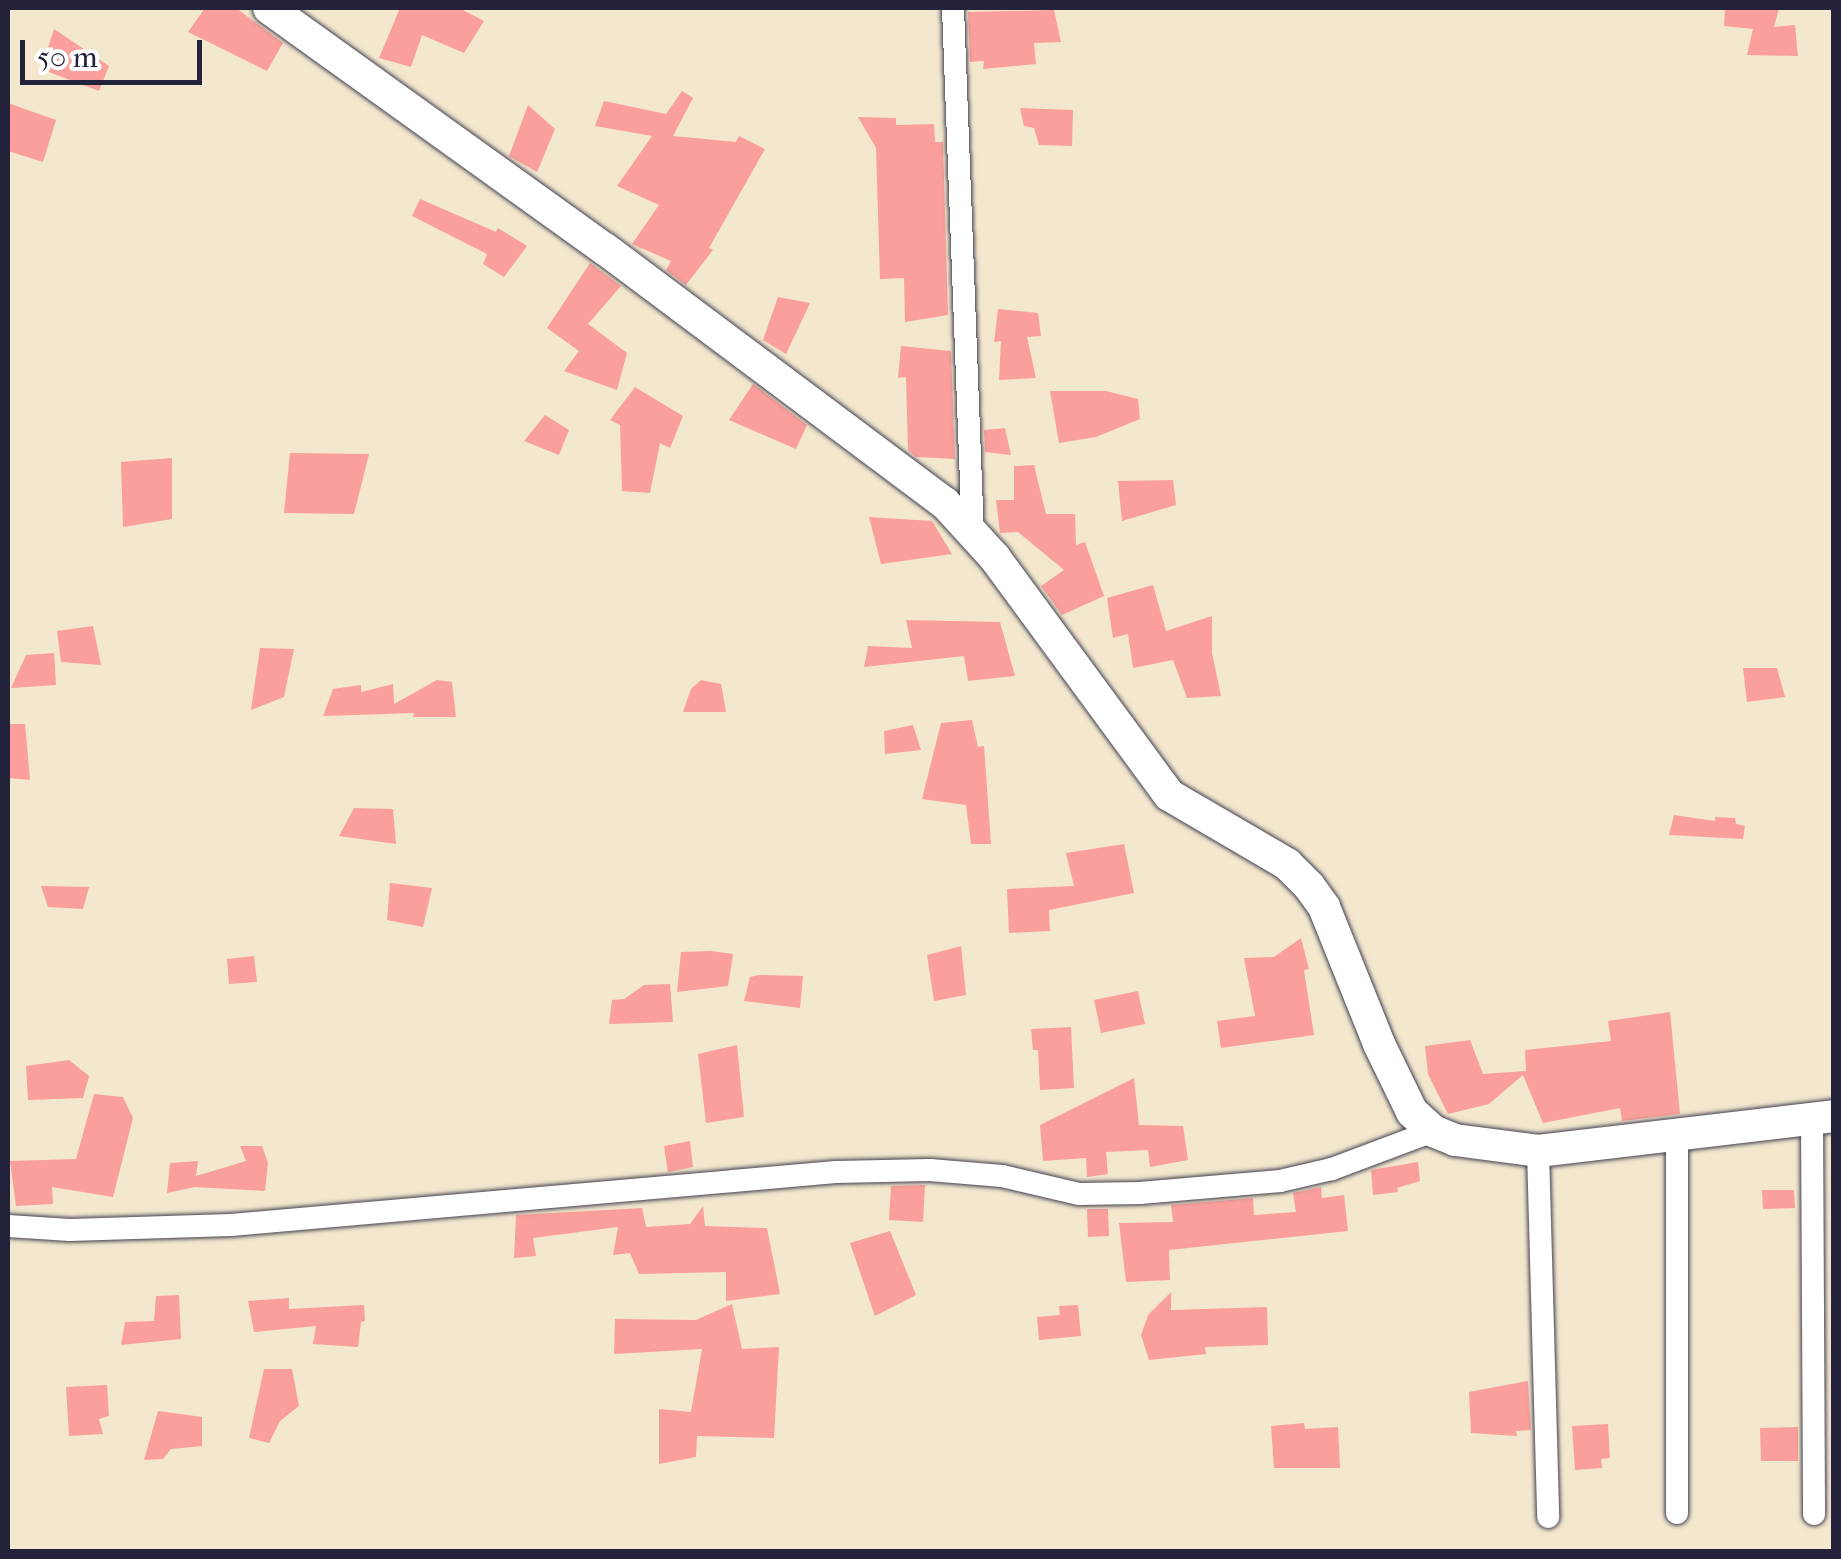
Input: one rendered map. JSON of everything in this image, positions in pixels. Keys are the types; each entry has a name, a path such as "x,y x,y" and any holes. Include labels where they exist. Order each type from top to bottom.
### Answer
{"street":[{"path":"269,8 945,503 1169,796 1287,864 1310,886 1324,906 1412,1112 1433,1131 1455,1140 1538,1152 1823,1117 1814,1514"},
{"path":"953,8 973,535"},
{"path":"8,1226 70,1230 231,1225 836,1172 930,1170 1002,1176 1079,1194 1140,1193 1280,1181 1332,1168 1433,1131"},
{"path":"1677,1135 1678,1513"},
{"path":"1538,1152 1548,1517"}],"building":[{"path":"205,8 236,8 283,43 267,71 188,32"},
{"path":"400,8 459,8 484,21 464,53 422,35 411,67 379,58"},
{"path":"1725,8 1779,8 1774,27 1795,25 1798,56 1747,55 1753,29 1724,26"},
{"path":"1054,10 1061,42 1034,43 1036,64 983,69 984,61 970,62 968,12"},
{"path":"54,29 109,66 99,91 41,69"},
{"path":"682,91 693,98 673,136 736,142 739,136 765,149 709,248 713,250 686,285 666,270 671,261 632,244 659,205 617,186 652,136 595,126 604,101 666,114"},
{"path":"8,103 56,120 43,162 8,151"},
{"path":"528,105 555,129 537,172 509,156"},
{"path":"1020,108 1073,110 1072,146 1039,145 1034,128 1024,126"},
{"path":"858,117 896,118 896,125 934,124 935,142 943,142 948,315 905,322 904,278 880,279 876,148"},
{"path":"420,199 496,232 498,228 527,246 504,277 483,264 487,254 412,216"},
{"path":"590,263 621,286 588,324 627,353 617,390 564,371 579,351 547,328"},
{"path":"778,297 810,303 786,354 763,340"},
{"path":"998,309 1038,313 1041,336 1027,337 1036,378 999,380 1001,341 994,342"},
{"path":"901,346 951,351 955,459 916,457 908,450 906,377 898,378"},
{"path":"753,384 807,425 796,449 729,420"},
{"path":"635,387 683,416 670,448 660,443 650,493 622,491 620,425 610,420"},
{"path":"1050,391 1106,391 1138,399 1140,419 1096,437 1059,443"},
{"path":"545,415 569,430 559,455 524,441"},
{"path":"1005,428 1011,455 985,452 984,430"},
{"path":"290,453 369,454 354,514 284,513"},
{"path":"172,458 172,519 123,527 121,462"},
{"path":"1034,465 1046,514 1075,514 1076,545 1085,542 1104,596 1062,615 1041,586 1064,570 1018,532 1000,533 996,500 1014,500 1014,466"},
{"path":"1173,480 1176,505 1122,521 1118,481"},
{"path":"869,517 932,521 952,554 881,564"},
{"path":"1153,585 1166,631 1212,616 1212,653 1221,696 1187,698 1173,660 1133,668 1128,634 1113,638 1107,598"},
{"path":"906,620 1000,622 1015,676 968,681 964,656 864,667 868,646 912,648"},
{"path":"93,626 101,665 61,662 57,631"},
{"path":"260,648 294,649 284,697 251,710"},
{"path":"54,653 56,685 11,688 26,655"},
{"path":"1743,668 1777,668 1785,697 1747,702"},
{"path":"437,680 452,682 456,717 413,717 414,713 323,716 333,689 361,685 361,692 393,684 394,704"},
{"path":"701,680 721,684 726,712 683,712 691,689"},
{"path":"972,720 978,747 984,746 991,844 971,844 966,805 922,799 941,723"},
{"path":"8,724 25,724 30,780 8,778"},
{"path":"913,725 921,750 885,754 884,731"},
{"path":"354,808 393,809 396,844 339,836"},
{"path":"1674,815 1715,821 1715,817 1735,818 1736,824 1745,826 1743,839 1669,835"},
{"path":"1124,844 1134,893 1049,910 1050,931 1009,933 1007,889 1074,886 1066,853"},
{"path":"390,883 432,888 423,927 387,920"},
{"path":"41,886 89,887 83,909 48,907"},
{"path":"1301,938 1309,969 1304,970 1314,1035 1221,1048 1217,1021 1255,1016 1244,958 1274,957"},
{"path":"961,946 966,995 934,1001 927,955"},
{"path":"681,952 733,954 728,986 677,992"},
{"path":"254,956 257,982 229,984 227,959"},
{"path":"803,976 800,1008 744,1001 750,977"},
{"path":"670,984 673,1022 609,1024 612,1000 624,999 644,985"},
{"path":"1138,991 1145,1024 1101,1033 1094,1000"},
{"path":"1670,1012 1680,1114 1622,1121 1620,1108 1543,1123 1523,1075 1489,1104 1448,1114 1428,1074 1425,1046 1470,1040 1483,1074 1526,1071 1525,1050 1611,1041 1608,1021"},
{"path":"1071,1027 1074,1088 1040,1090 1038,1050 1033,1050 1031,1029"},
{"path":"737,1045 744,1117 706,1123 698,1054"},
{"path":"69,1060 89,1076 83,1098 28,1100 26,1066"},
{"path":"1134,1078 1139,1125 1183,1126 1188,1160 1150,1167 1148,1150 1106,1152 1108,1174 1087,1177 1086,1158 1043,1161 1040,1125"},
{"path":"94,1094 123,1097 133,1118 113,1197 52,1187 53,1204 16,1206 10,1161 76,1159"},
{"path":"690,1141 693,1167 668,1172 664,1146"},
{"path":"240,1146 262,1146 268,1163 265,1191 195,1187 167,1193 170,1163 198,1161 196,1176 246,1161"},
{"path":"1418,1162 1420,1181 1397,1188 1398,1192 1373,1195 1371,1170"},
{"path":"925,1185 923,1222 889,1220 891,1186"},
{"path":"1321,1187 1322,1198 1344,1195 1348,1231 1169,1250 1170,1280 1126,1282 1119,1223 1173,1222 1171,1205 1253,1198 1254,1215 1296,1212 1293,1193"},
{"path":"1762,1190 1794,1190 1795,1208 1763,1209"},
{"path":"703,1206 705,1226 767,1228 780,1294 726,1301 726,1272 639,1274 630,1253 613,1255 618,1227 533,1238 536,1256 514,1258 516,1215 642,1208 646,1227 690,1224"},
{"path":"1087,1209 1108,1209 1109,1236 1088,1237"},
{"path":"890,1231 916,1295 875,1316 850,1243"},
{"path":"1171,1292 1171,1310 1267,1307 1268,1345 1205,1347 1206,1354 1149,1360 1141,1335 1148,1315"},
{"path":"179,1295 181,1339 121,1345 125,1322 154,1321 156,1296"},
{"path":"289,1298 289,1309 364,1305 365,1321 361,1322 358,1347 313,1344 316,1326 254,1332 248,1301"},
{"path":"732,1304 742,1349 779,1347 774,1438 697,1436 696,1457 659,1464 659,1409 691,1412 702,1349 614,1354 615,1319 696,1320"},
{"path":"1078,1305 1081,1336 1039,1340 1037,1317 1060,1315 1059,1306"},
{"path":"264,1369 292,1369 299,1406 280,1421 269,1443 249,1438"},
{"path":"1528,1381 1531,1430 1516,1431 1517,1436 1471,1433 1469,1392"},
{"path":"107,1385 109,1416 99,1419 103,1434 69,1436 66,1387"},
{"path":"158,1411 202,1417 202,1446 171,1449 163,1459 144,1460"},
{"path":"1304,1423 1305,1429 1338,1427 1340,1468 1274,1468 1271,1426"},
{"path":"1608,1424 1610,1458 1601,1459 1602,1468 1575,1470 1572,1426"},
{"path":"1798,1427 1798,1461 1761,1461 1760,1428"}]}
